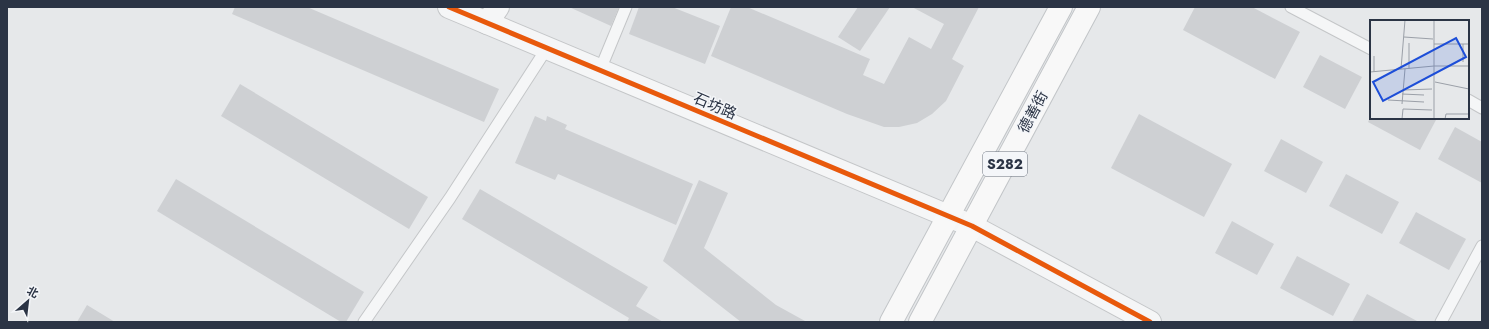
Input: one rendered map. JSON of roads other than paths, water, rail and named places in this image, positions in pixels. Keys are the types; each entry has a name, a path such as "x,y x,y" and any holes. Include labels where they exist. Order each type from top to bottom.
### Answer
{"main road":[{"name":"德善街","path":"892,322 1061,7"},
{"name":"德善街","path":"920,322 1090,7"}],"street":[{"name":"石坊路","path":"449,7 492,15 547,48 972,226 1150,322"}],"lane":[{"path":"600,70 626,7"},
{"path":"1291,7 1370,48"},
{"path":"365,322 450,198 547,48"},
{"path":"1469,101 1482,108"},
{"path":"1441,322 1482,246"}]}
